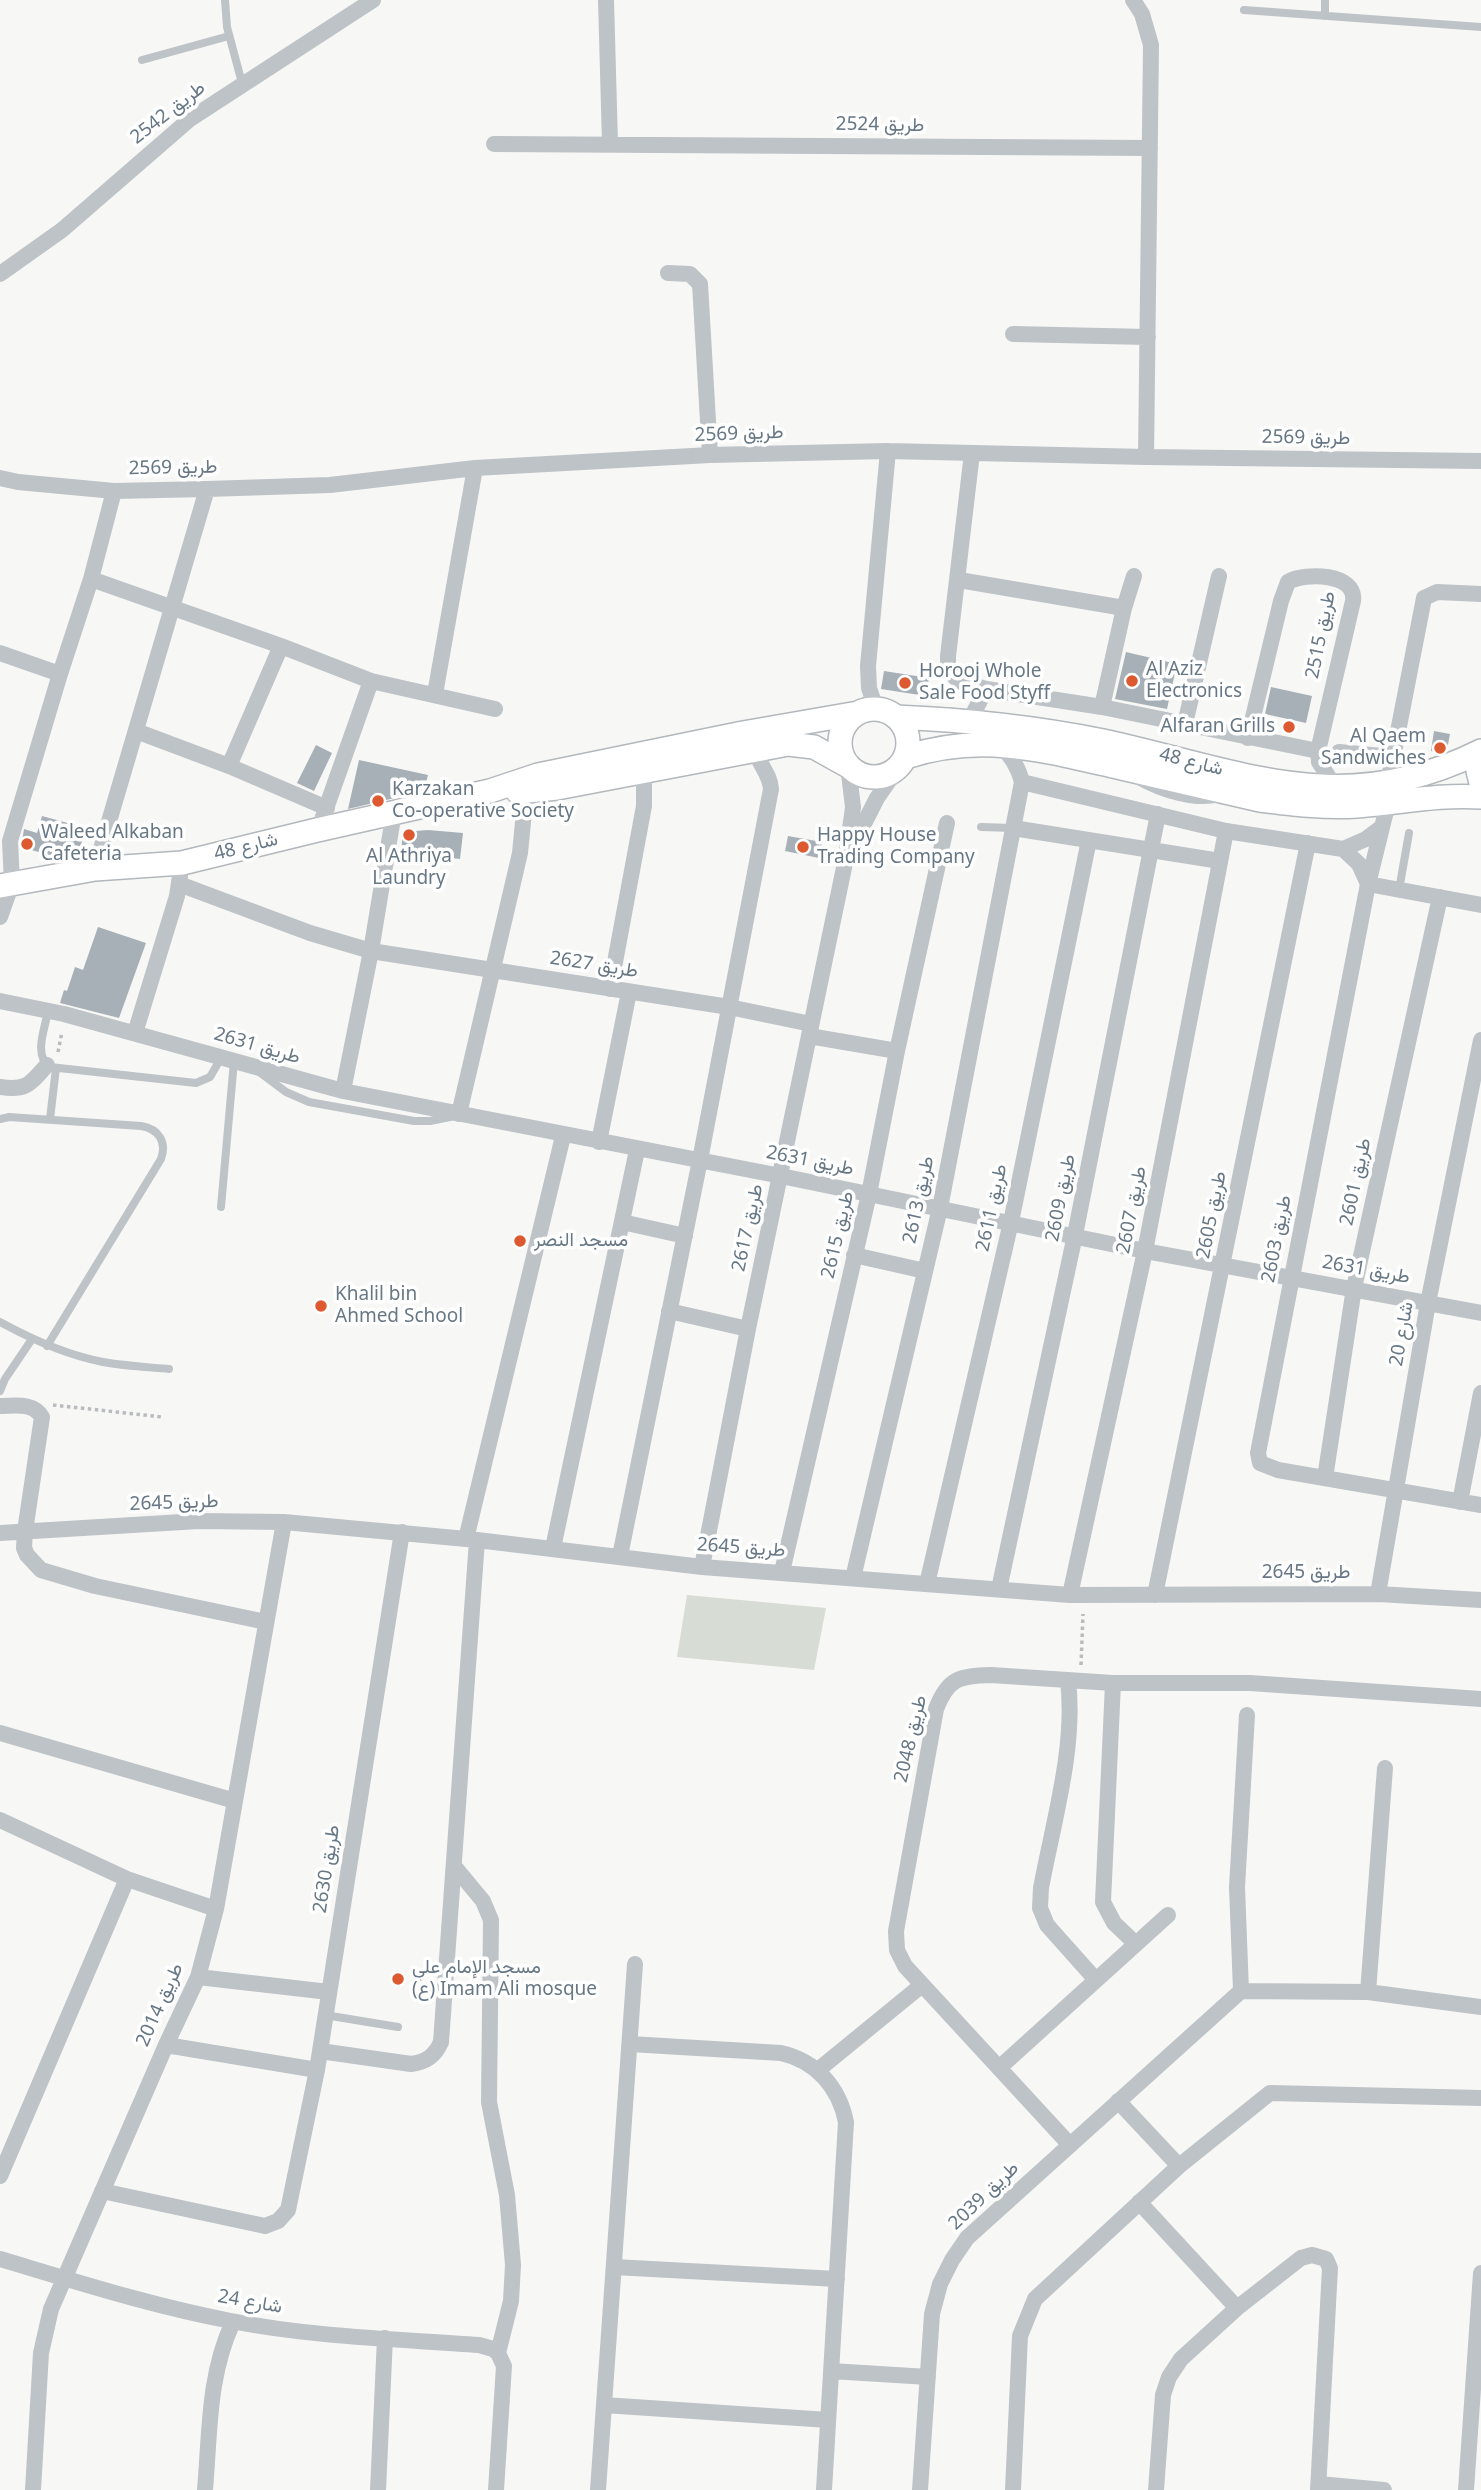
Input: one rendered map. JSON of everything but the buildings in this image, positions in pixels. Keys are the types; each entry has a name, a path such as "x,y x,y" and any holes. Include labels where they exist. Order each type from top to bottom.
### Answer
{"street":[{"name":"طريق 2542","path":"0,274 62,230 190,119 358,4 373,0"},
{"path":"606,0 610,143"},
{"path":"1133,0 1145,21 1150,45 1146,457"},
{"name":"طريق 2524","path":"494,144 1150,148"},
{"path":"668,273 690,274 700,284 710,455"},
{"path":"1013,334 1148,337"},
{"path":"877,713 869,688 868,666 888,451"},
{"name":"طريق 2569","path":"0,478 114,491 207,489 330,485 475,468 710,455 888,451 1481,461"},
{"path":"972,453 948,669 957,681 986,689 1102,707 1318,751 1319,762 1335,787"},
{"path":"435,694 475,468"},
{"path":"95,869 207,489"},
{"path":"0,917 6,884 5,839 91,579 114,491"},
{"name":"طريق 2515","path":"1248,738 1288,582 1305,575 1345,581 1354,593 1353,601 1318,751"},
{"path":"1102,707 1124,608 1134,576"},
{"path":"1185,724 1219,576"},
{"path":"91,579 371,681 495,709"},
{"path":"959,580 1124,608"},
{"name":"طريق 2603","path":"1481,594 1437,592 1424,598 1392,757 1382,827 1368,884 1258,1453 1260,1463 1278,1470 1481,1505"},
{"path":"229,766 281,646"},
{"path":"0,653 60,674"},
{"path":"317,830 371,681"},
{"path":"970,720 986,689"},
{"path":"877,713 904,725 908,735 902,763 878,778 867,777 848,766 842,757 841,737 850,719 877,713"},
{"name":"شارع 48","path":"6,884 95,869 181,874 317,830 490,791 538,775 743,733 877,713 970,720 1035,729 1102,741 1292,785 1481,797"},
{"path":"136,731 229,766 327,808"},
{"name":"شارع 48","path":"490,791 522,792 556,788 755,749 801,744 814,747 848,766"},
{"path":"999,744 1019,770 1022,782 1226,831 1343,849 1366,839 1382,827"},
{"name":"شارع 48","path":"902,763 943,747 999,744 1038,749 1270,802 1324,806 1388,793 1481,753"},
{"path":"620,1556 771,789 767,772 758,761 755,749"},
{"path":"1339,752 1392,757"},
{"path":"1481,753 1478,771 1481,783"},
{"name":"طريق 2617","path":"846,858 877,798 902,763"},
{"name":"طريق 2617","path":"702,1567 748,1329 846,858 853,807 848,766"},
{"path":"610,989 644,806 644,782 639,771"},
{"name":"طريق 2613","path":"853,1578 940,1208 1022,782"},
{"path":"459,1114 520,853 523,832 522,792"},
{"path":"343,1091 371,951 394,812"},
{"name":"طريق 2609","path":"999,1589 1075,1235 1158,814"},
{"name":"طريق 2615","path":"782,1572 869,1194 947,823"},
{"path":"1013,828 1220,862"},
{"name":"طريق 2607","path":"1077,1595 1226,831"},
{"name":"طريق 2611","path":"928,1584 1011,1222 1089,840"},
{"name":"طريق 2605","path":"1155,1595 1308,844"},
{"path":"1343,849 1359,864 1368,884 1481,905"},
{"path":"135,1033 181,874"},
{"name":"طريق 2627","path":"181,874 310,933 371,951 729,1007 897,1051"},
{"name":"طريق 2601","path":"1325,1478 1354,1288 1440,897"},
{"path":"599,1142 629,992"},
{"name":"طريق 2631","path":"0,1001 135,1033 343,1091 563,1136 781,1176 1145,1251 1481,1313"},
{"name":"شارع 20","path":"1378,1594 1428,1303 1481,1040"},
{"path":"0,1087 16,1090 25,1087 51,1066"},
{"path":"320,2051 411,2064 430,2059 440,2042 454,1866 471,1540 563,1136"},
{"path":"553,1548 638,1150"},
{"path":"622,1222 684,1236"},
{"path":"854,1255 925,1272"},
{"path":"669,1311 748,1329"},
{"path":"1460,1502 1481,1393"},
{"path":"0,1406 36,1409 42,1417 24,1548 41,1570 95,1586 266,1622"},
{"name":"طريق 2645","path":"0,1533 199,1521 284,1522 553,1548 702,1567 1077,1595 1378,1594 1481,1600"},
{"name":"طريق 2014","path":"33,2490 41,2353 51,2309 198,1977 216,1909 284,1522"},
{"name":"طريق 2630","path":"102,2191 265,2226 278,2221 288,2210 317,2070 402,1532"},
{"name":"طريق 2048","path":"1070,2145 905,1966 897,1950 896,1931 936,1709 942,1692 956,1680 974,1676 1114,1683 1250,1684 1481,1699"},
{"path":"1074,1681 1069,1742 1041,1888 1040,1908 1047,1925 1096,1980"},
{"path":"1114,1683 1103,1902 1114,1923 1136,1944"},
{"path":"1247,1716 1237,1887 1241,1991 1368,1992 1481,2007"},
{"path":"0,1733 235,1801"},
{"path":"1368,1992 1385,1768"},
{"path":"0,1820 127,1879 216,1909"},
{"path":"454,1866 483,1901 491,1920 489,2102 507,2195 513,2265 511,2301 498,2353 503,2366 496,2490"},
{"path":"0,2176 127,1879"},
{"path":"999,2068 1168,1914"},
{"path":"598,2490 635,1964"},
{"path":"198,1977 329,1992"},
{"path":"818,2070 922,1985"},
{"name":"طريق 2039","path":"920,2490 932,2314 940,2284 952,2260 967,2238 1241,1991"},
{"path":"630,2044 781,2053 798,2057 818,2070 842,2103 846,2122 824,2490"},
{"path":"166,2045 317,2070"},
{"path":"1013,2490 1020,2336 1035,2300 1049,2284 1179,2166 1270,2092 1481,2098"},
{"path":"1118,2101 1179,2166"},
{"path":"1139,2202 1237,2308"},
{"path":"1156,2490 1163,2395 1169,2377 1181,2360 1237,2308 1301,2258 1312,2255 1326,2259 1330,2267 1318,2487 1384,2490"},
{"name":"شارع 24","path":"0,2259 119,2296 233,2322 297,2331 479,2345 498,2353"},
{"path":"614,2267 836,2279"},
{"path":"1466,2490 1481,2273"},
{"path":"205,2490 214,2378 220,2351 233,2322"},
{"path":"378,2490 386,2338"},
{"path":"831,2371 928,2377"},
{"path":"604,2405 828,2420"},
{"path":"920,2490 932,2490"}],"lane":[{"path":"225,0 225,19 242,83"},
{"path":"1325,0 1325,16"},
{"path":"1244,10 1481,27"},
{"path":"142,60 229,36"},
{"path":"981,827 1013,828"},
{"path":"1399,890 1409,834"},
{"path":"56,1013 40,1054 51,1066 196,1083 210,1077 228,1060"},
{"path":"221,1207 228,1060"},
{"path":"50,1119 51,1066"},
{"path":"254,1067 275,1085 309,1102 414,1121 446,1119 459,1114"},
{"path":"0,1119 50,1119 148,1127 158,1134 163,1146 161,1159 47,1346"},
{"path":"0,1322 47,1346 104,1362 169,1369"},
{"path":"0,1391 32,1339"},
{"path":"325,2015 398,2027"}],"path":[{"path":"51,1066 56,1013"},
{"path":"36,1409 63,1404 162,1417"},
{"path":"1074,1681 1077,1595"}],"shaded area":[{"path":"687,1595 826,1608 814,1670 677,1657"}],"place":[{"name":"Al Aziz Electronics","path":"1132,681"},
{"name":"Horooj Whole Sale Food Styff","path":"905,683"},
{"name":"Alfaran Grills","path":"1289,727"},
{"name":"Al Qaem Sandwiches","path":"1440,748"},
{"name":"Karzakan Co-operative Society","path":"378,801"},
{"name":"Al Athriya Laundry","path":"409,835"},
{"name":"Waleed Alkaban Cafeteria","path":"27,844"},
{"name":"Happy House Trading Company","path":"803,847"},
{"name":"مسجد النصر","path":"520,1241"},
{"name":"Khalil bin Ahmed School","path":"321,1306"},
{"name":"مسجد الإمام علي (ع) Imam Ali mosque","path":"398,1979"}]}
